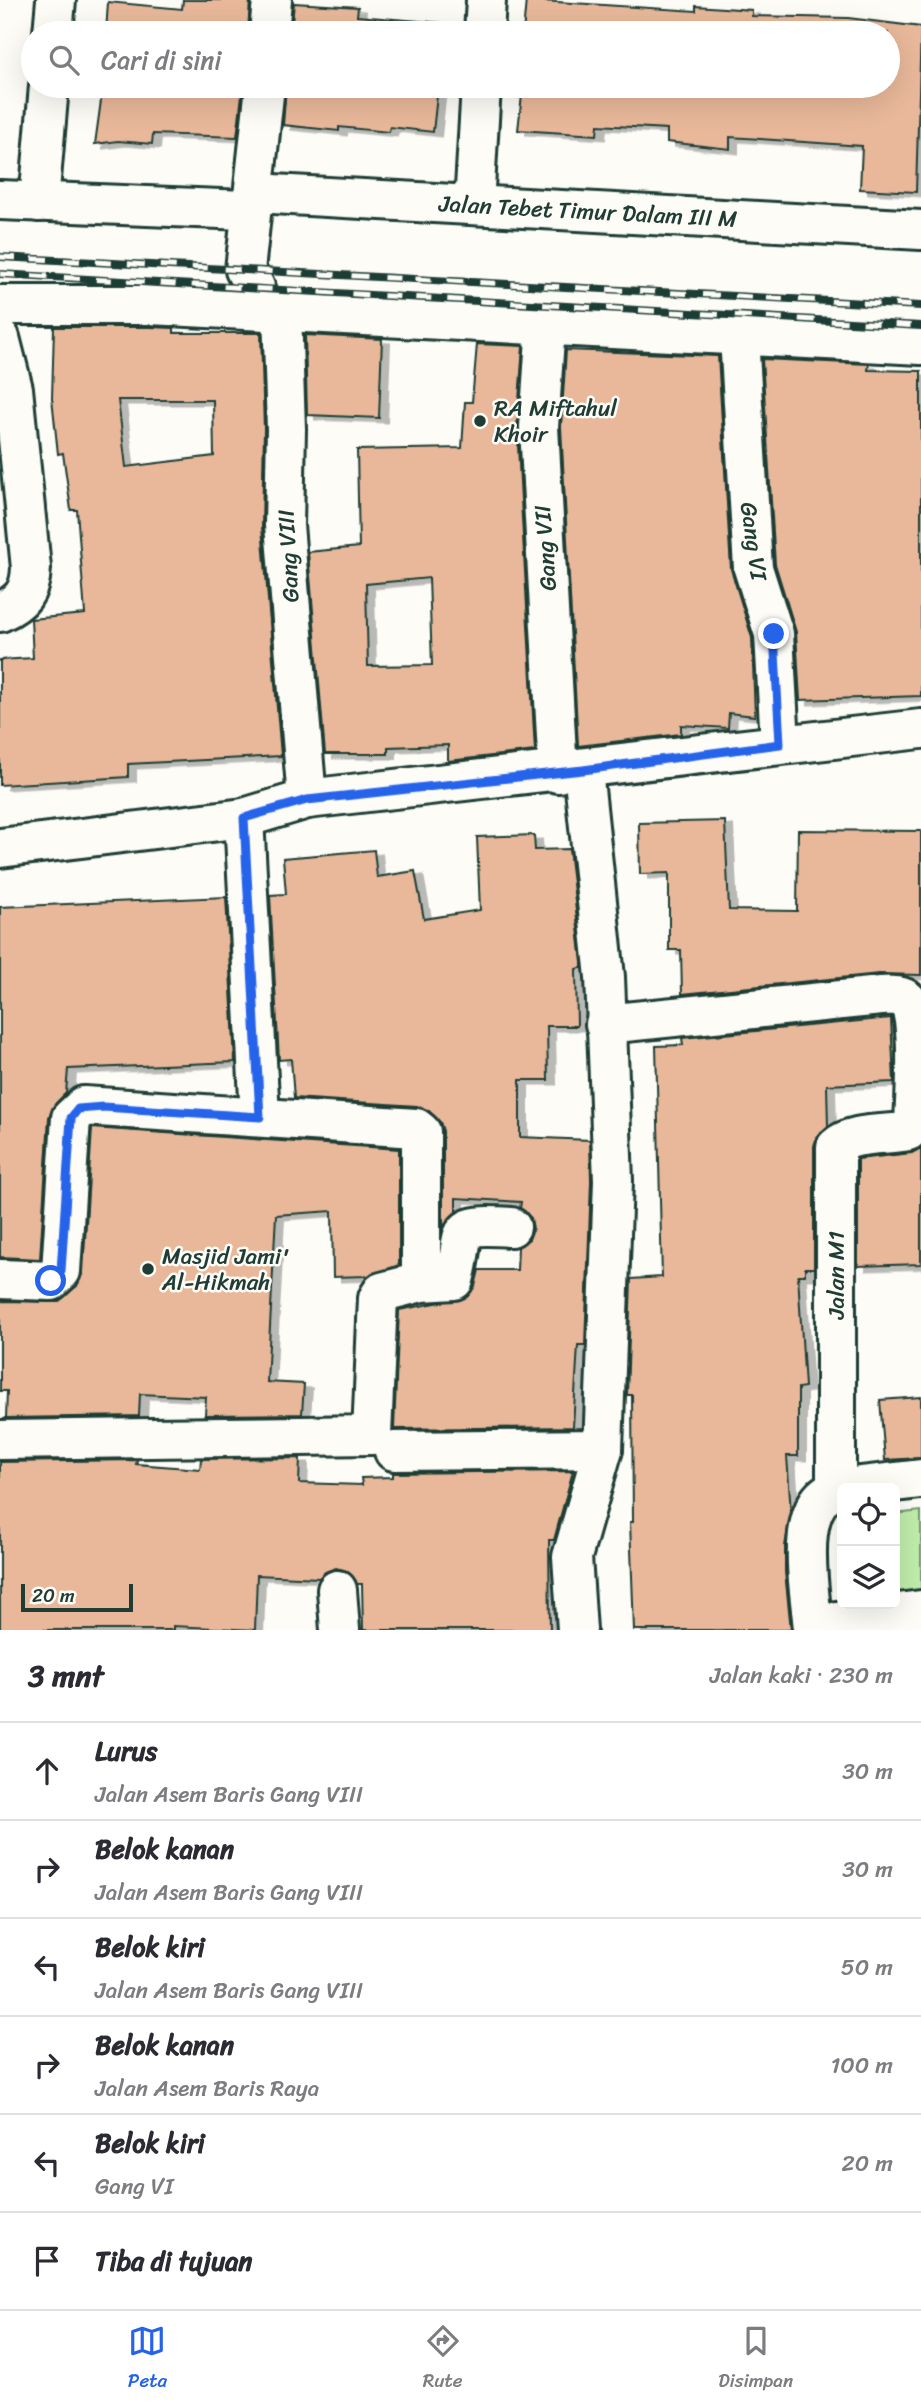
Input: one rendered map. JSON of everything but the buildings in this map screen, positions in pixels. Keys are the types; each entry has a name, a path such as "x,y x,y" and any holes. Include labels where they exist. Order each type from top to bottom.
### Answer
{"street":[{"path":"54,21 56,0"},
{"path":"270,21 272,0"},
{"path":"485,21 486,0"},
{"path":"39,202 48,98"},
{"name":"Gang VIII","path":"264,98 246,270 268,311 286,429 285,525 293,664 307,800"},
{"path":"474,205 480,98"},
{"path":"0,200 245,210 254,193"},
{"name":"Jalan Tebet Timur Dalam III M","path":"254,193 921,230"},
{"path":"0,305 85,303 547,323 739,337 921,345"},
{"name":"Gang VII","path":"547,323 539,427 570,771 605,977 613,1181 603,1449 572,1557 577,1630"},
{"name":"Gang VI","path":"739,337 753,568 774,634 780,744"},
{"path":"0,338 13,389 31,584 24,598 0,612"},
{"path":"0,848 244,818 307,800 921,729"},
{"path":"244,818 260,1117"},
{"name":"Jalan M1","path":"605,1024 896,995 906,999 910,1006 916,1046 914,1122 908,1131 854,1138 842,1141 836,1147 841,1483"},
{"path":"0,1279 51,1281 61,1271 71,1118 78,1109 103,1107 416,1128 421,1132 421,1282"},
{"path":"0,1440 372,1435 377,1298 382,1292 421,1282 454,1280 461,1236 465,1229 474,1224 511,1227"},
{"path":"394,1451 603,1449"},
{"path":"889,1483 921,1479"},
{"path":"837,1492 815,1507 806,1538 813,1627 921,1611"},
{"path":"337,1590 340,1630"}],"green space":[{"path":"921,1511 921,1594 900,1596 900,1513"}],"railway":[{"path":"0,257 921,306"},
{"path":"0,274 921,326"}],"place":[{"name":"RA Miftahul Khoir","path":"480,421"},
{"name":"Masjid Jami' Al-Hikmah","path":"148,1269"}],"route":[{"path":"51,1281 61,1271 71,1118 78,1109 84,1106 260,1117 244,818 307,800 583,770 780,744 774,634"}]}
